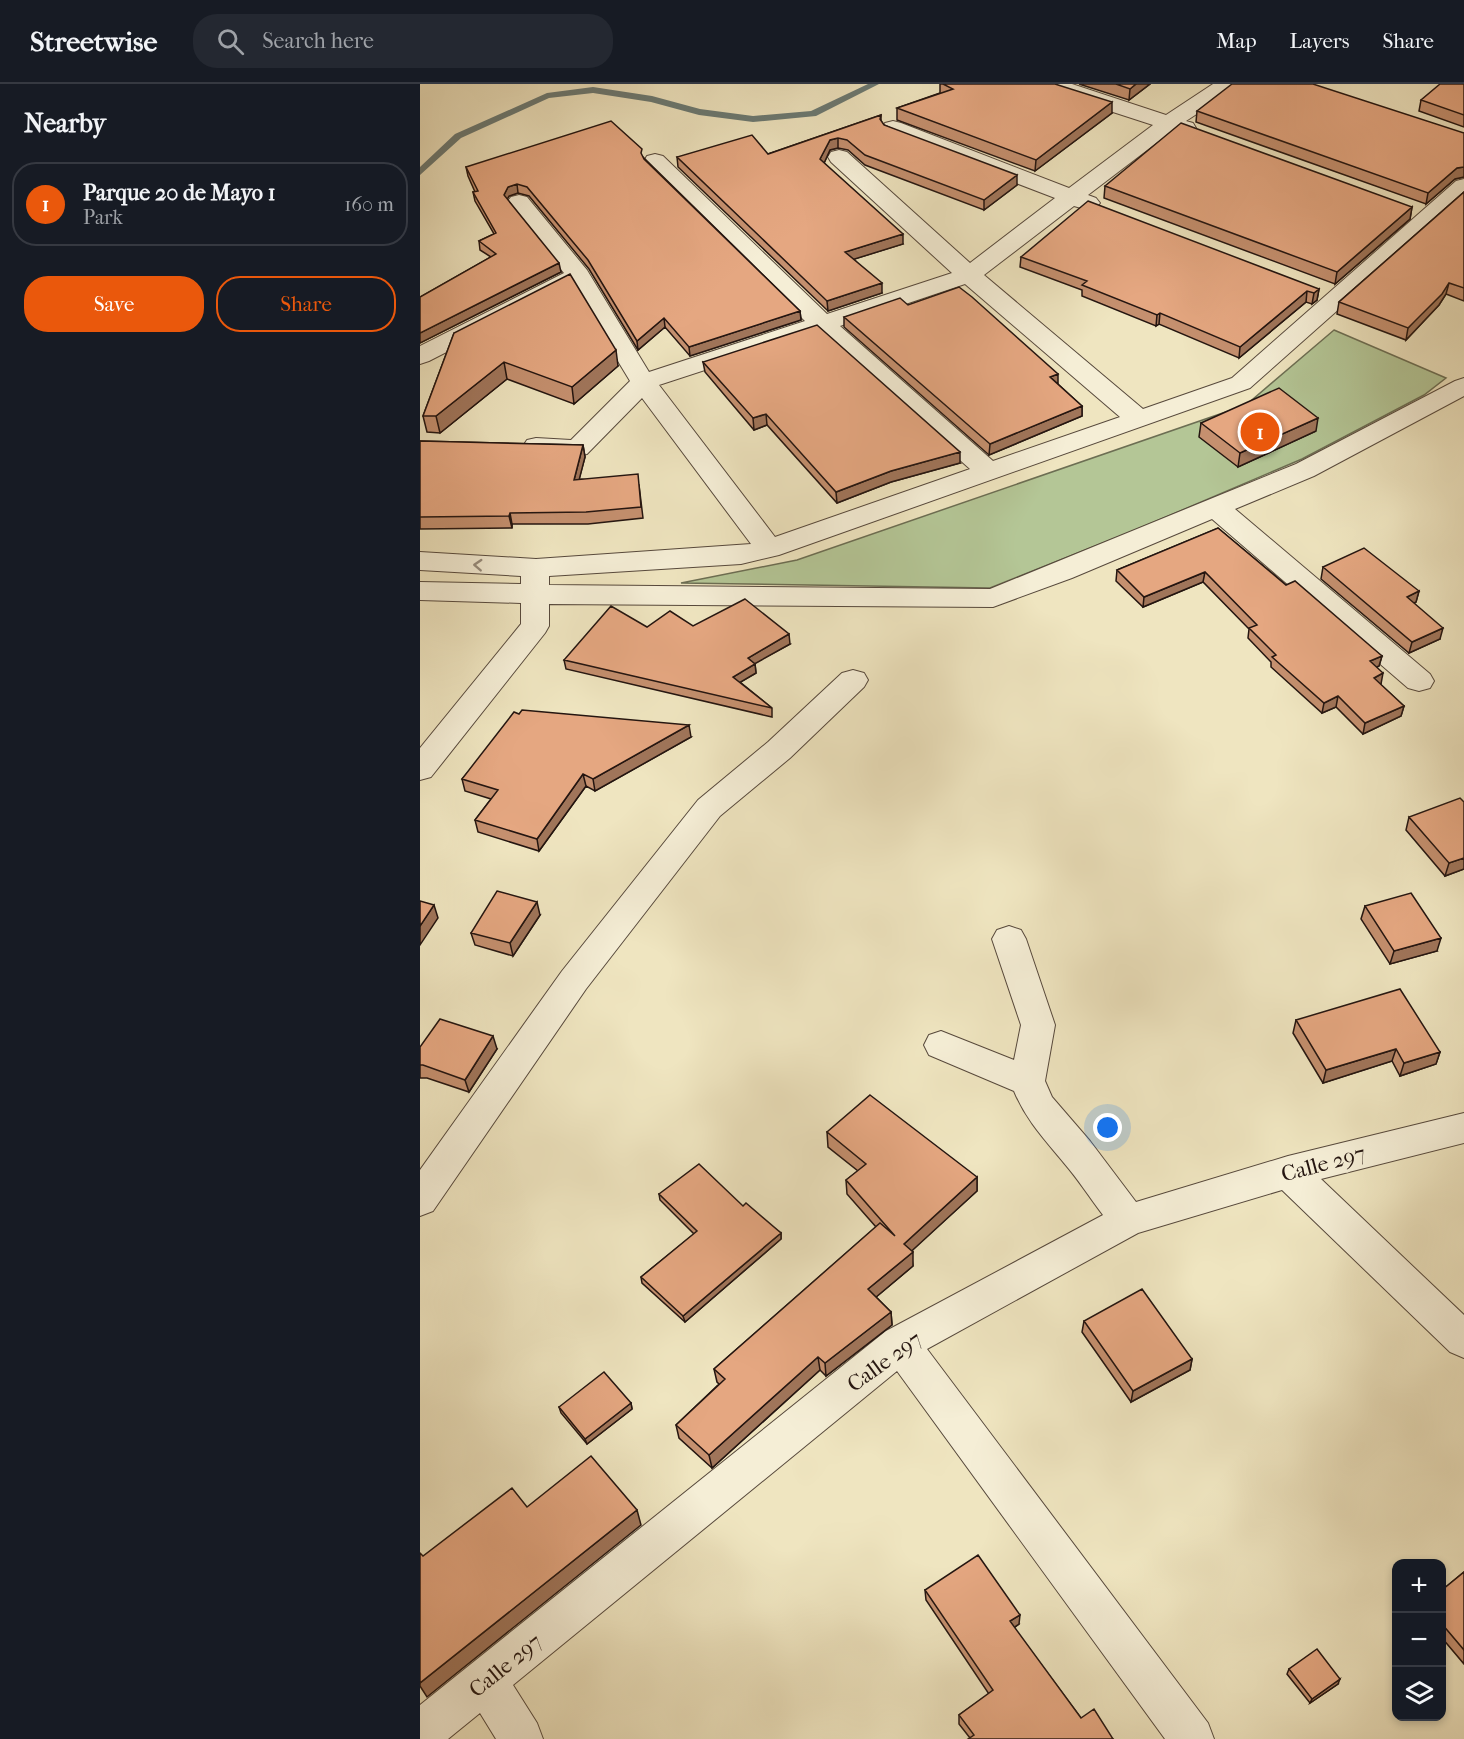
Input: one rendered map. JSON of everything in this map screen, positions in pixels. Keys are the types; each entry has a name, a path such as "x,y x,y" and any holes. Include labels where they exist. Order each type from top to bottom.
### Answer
{"street":[{"path":"1050,84 1202,134"},
{"path":"510,446 578,448 643,382 969,274 1170,122 1227,84"},
{"path":"894,128 1106,210"},
{"path":"839,157 969,274 1140,420"},
{"path":"655,161 822,323 990,472"},
{"path":"420,591 535,582 680,560 741,555 769,549 1241,383 1327,293 1418,213 1464,186"},
{"path":"519,202 578,275 643,382 769,549"},
{"path":"420,356 578,275"},
{"path":"420,561 535,582 993,598 1062,572 1214,506 1305,470 1464,386"},
{"path":"1214,506 1419,681"},
{"path":"420,769 534,626 537,612 535,582"},
{"path":"420,1200 574,980 709,808 779,750 853,680"},
{"path":"1009,939 1038,1025 1027,1081 1038,1106 1077,1152 1128,1220"},
{"path":"941,1045 1027,1081"},
{"name":"Calle 297","path":"420,1733 900,1344 1128,1220 1288,1172 1464,1128"},
{"path":"1288,1172 1464,1340"},
{"path":"900,1344 1191,1739"},
{"path":"485,1681 521,1739"}],"green space":[{"path":"1334,330 1446,378 1424,395 1302,459 1133,531 990,588 681,583 797,560 1246,405"}],"building":[{"path":"943,84 1055,84 1112,102 1036,160 897,108 953,89"},
{"path":"1116,84 1136,84 1130,89"},
{"path":"1232,84 1313,84 1464,133 1464,167 1457,168 1428,193 1197,111"},
{"path":"1440,84 1464,84 1464,115 1421,100"},
{"path":"881,115 880,119 884,125 1017,175 984,200 865,155 847,140 838,138 830,140 820,159 903,234 845,252 882,283 827,301 677,157 752,135 768,154"},
{"path":"611,121 642,149 644,159 800,311 689,347 664,318 637,341 588,260 527,187 517,184 508,187 504,195 559,263 420,333 420,297 496,254 479,241 496,233 473,192 478,191 466,167"},
{"path":"1181,123 1412,207 1337,272 1105,186"},
{"path":"1464,192 1464,288 1449,283 1442,294 1408,328 1339,302"},
{"path":"1088,201 1319,289 1314,293 1307,291 1240,347 1160,313 1157,315 1082,285 1087,281 1021,257"},
{"path":"570,274 616,350 572,387 504,362 436,416 423,416 454,333"},
{"path":"959,287 1058,374 1050,377 1082,406 990,444 844,317 900,298 908,305"},
{"path":"817,325 960,452 891,471 836,492 766,414 753,418 703,362"},
{"path":"1279,388 1318,418 1240,453 1201,423"},
{"path":"420,441 583,445 574,480 638,474 641,507 586,512 510,513 509,516 420,517"},
{"path":"1218,528 1286,585 1295,581 1382,656 1370,661 1383,673 1374,678 1404,706 1365,723 1338,696 1324,703 1272,657 1276,655 1249,628 1257,625 1205,572 1144,597 1117,570"},
{"path":"1364,548 1419,591 1407,597 1443,628 1412,642 1323,567"},
{"path":"745,599 789,634 748,658 755,664 733,677 772,708 564,660 611,606 647,627 670,611 693,626"},
{"path":"522,710 689,725 593,779 583,774 537,839 475,820 498,790 462,779 514,712 519,714"},
{"path":"1460,798 1464,802 1464,858 1449,863 1409,817"},
{"path":"497,891 537,902 510,943 471,933"},
{"path":"1411,893 1441,938 1394,951 1365,906"},
{"path":"420,901 434,905 420,926"},
{"path":"1400,989 1440,1052 1404,1063 1396,1049 1326,1070 1296,1020"},
{"path":"440,1019 493,1036 465,1080 420,1065 420,1047"},
{"path":"870,1095 977,1177 904,1244 913,1252 868,1289 891,1312 825,1363 818,1357 709,1455 676,1425 725,1379 714,1369 880,1223 895,1236 846,1180 866,1164 827,1132"},
{"path":"699,1164 743,1206 746,1203 781,1233 683,1316 641,1277 697,1231 659,1194"},
{"path":"1142,1289 1192,1359 1133,1391 1084,1321"},
{"path":"604,1372 631,1403 585,1439 559,1407"},
{"path":"591,1456 637,1510 420,1683 420,1553 423,1556 512,1488 527,1507"},
{"path":"978,1555 1020,1615 1010,1621 1081,1718 1094,1709 1113,1739 968,1739 974,1735 959,1715 993,1690 925,1590"},
{"path":"1464,1572 1464,1650 1446,1629 1446,1587"},
{"path":"1317,1649 1340,1679 1312,1699 1289,1669"}],"waterway":[{"path":"420,172 458,136 547,96 593,90 652,99 699,112 753,119 813,114 875,84"}],"place":[{"name":"Parque 20 de Mayo 1","path":"1260,432"}]}
